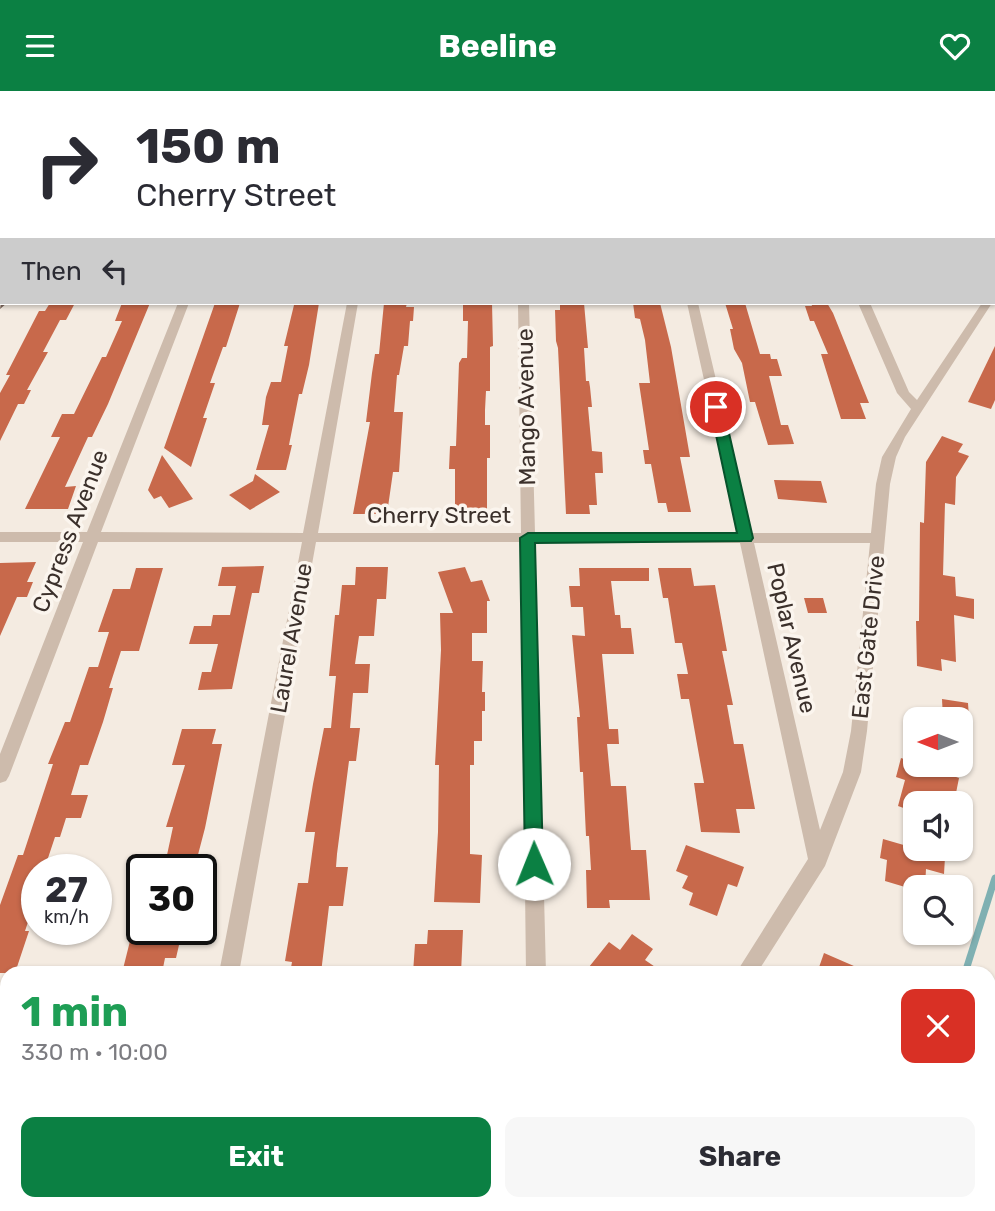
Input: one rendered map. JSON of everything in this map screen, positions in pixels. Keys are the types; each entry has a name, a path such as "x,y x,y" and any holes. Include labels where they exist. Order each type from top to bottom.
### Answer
{"street":[{"name":"Cypress Avenue","path":"0,776 182,305"},
{"name":"Laurel Avenue","path":"230,966 354,305"},
{"name":"Mango Avenue","path":"524,305 536,966"},
{"name":"Poplar Avenue","path":"693,305 818,860"},
{"path":"865,305 903,393 919,409"},
{"name":"East Gate Drive","path":"750,966 818,860 852,772 859,731 884,476 889,457 899,437 987,305"},
{"name":"Cherry Street","path":"0,537 878,538"}],"building":[{"path":"49,305 74,305 66,320 60,320 43,352 48,352 27,390 31,390 24,404 18,404 0,441 0,393 10,375 6,375 39,311 45,311"},
{"path":"121,305 149,305 108,404 92,437 88,437 65,487 76,486 68,509 25,509 60,437 51,437 62,414 74,414 102,357 106,357 122,321 115,321"},
{"path":"214,305 239,305 226,347 223,347 210,383 215,383 191,467 164,448"},
{"path":"294,305 319,305 309,365 302,394 299,394 286,470 256,470 269,425 262,425 266,397 271,382 281,382 288,346 284,346"},
{"path":"384,305 414,307 408,346 404,346 397,375 394,412 403,412 399,472 393,472 387,514 353,514 370,422 366,422 375,354 379,354"},
{"path":"463,305 492,305 490,391 486,391 485,410 485,425 490,425 487,510 455,510 455,469 449,469 450,446 456,446 459,363 462,358 467,358 468,321 463,321"},
{"path":"560,305 584,305 588,348 584,348 586,381 589,381 592,407 588,407 592,451 602,452 603,473 595,473 597,505 589,505 590,514 566,514 555,310 560,310"},
{"path":"633,305 660,305 671,347 690,457 680,457 691,512 668,512 666,503 658,503 651,464 645,464 643,450 649,450 639,383 650,383 645,340 640,319 635,318"},
{"path":"726,305 746,305 760,354 770,354 771,359 777,359 782,376 769,376 781,425 788,425 794,444 768,445 755,402 750,402 742,363 734,349 730,329 733,329"},
{"path":"828,305 833,313 869,403 860,403 866,419 841,419 821,354 828,354 805,306"},
{"path":"995,346 995,400 991,409 968,402"},
{"path":"942,436 963,444 958,452 969,456 956,477 955,505 945,503 943,575 955,577 956,596 974,599 974,619 954,615 956,662 941,659 942,671 917,666 916,621 919,621 920,522 924,523 926,462"},
{"path":"162,455 193,499 169,508 161,496 154,499 148,490"},
{"path":"255,474 280,492 250,510 229,495 253,481"},
{"path":"774,480 821,481 827,503 778,499"},
{"path":"36,562 27,582 33,582 27,597 17,597 0,636 0,563"},
{"path":"264,566 259,593 252,593 232,689 198,690 202,672 211,672 218,644 189,644 194,626 211,626 213,615 230,615 236,586 218,586 222,567"},
{"path":"356,567 388,567 386,599 377,599 374,636 359,636 355,664 370,664 368,693 353,693 350,728 360,728 356,761 349,761 336,867 348,867 343,906 329,906 322,966 291,966 292,962 285,961 298,883 308,883 315,832 305,832 313,784 324,728 331,728 336,676 329,676 335,615 339,615 342,585 355,585"},
{"path":"465,567 471,582 482,580 490,601 487,601 487,633 472,633 472,661 483,661 482,692 485,692 482,741 474,741 474,765 470,765 470,854 482,855 480,903 434,902 438,832 439,765 435,765 441,650 440,613 453,613 438,572"},
{"path":"136,568 163,568 139,651 121,651 109,688 113,688 88,765 80,765 71,795 88,795 81,818 66,818 60,837 55,837 49,854 23,854 53,764 48,764 65,722 70,722 89,667 98,667 109,632 98,632 113,589 130,589"},
{"path":"579,568 649,568 649,581 611,581 615,615 620,615 621,628 631,628 634,654 602,654 609,729 618,729 619,744 607,744 611,786 626,786 631,850 646,850 650,900 609,900 610,908 587,908 586,870 591,870 589,836 586,836 583,772 580,772 577,717 580,717 572,635 585,636 583,607 571,607 569,586 580,586"},
{"path":"658,568 691,568 694,586 715,585 727,651 722,651 733,705 727,705 734,744 743,744 755,809 736,809 740,833 701,832 694,783 704,783 689,699 681,699 677,674 688,674 682,643 675,643 668,598 663,598"},
{"path":"804,598 823,598 827,613 808,613"},
{"path":"942,699 968,703 968,707 942,707"},
{"path":"182,729 216,729 212,744 222,744 198,854 167,854 173,827 166,827 185,765 172,765"},
{"path":"901,758 903,777 959,778 956,791 903,791 903,808 898,806 905,780 896,777"},
{"path":"883,839 903,845 903,861 945,861 944,874 926,869 926,875 903,875 903,886 885,881 887,860 880,858"},
{"path":"686,845 744,867 737,887 728,884 717,916 689,905 693,893 682,888 688,876 676,871"},
{"path":"18,855 21,855 21,945 24,945 17,966 0,966 0,905"},
{"path":"428,930 463,930 461,966 413,966 415,944 427,944"},
{"path":"632,934 653,949 645,960 654,966 590,966 609,942 620,950"},
{"path":"129,945 179,945 176,958 165,958 163,966 124,966"},
{"path":"824,953 854,966 819,966"}],"waterway":[{"path":"967,966 995,878"}],"route":[{"path":"534,864 528,538 746,538 716,407"}]}
